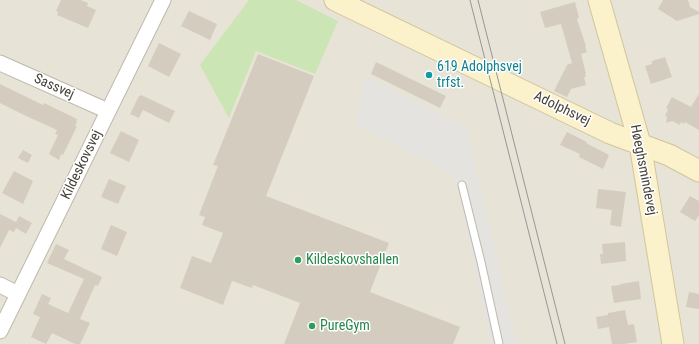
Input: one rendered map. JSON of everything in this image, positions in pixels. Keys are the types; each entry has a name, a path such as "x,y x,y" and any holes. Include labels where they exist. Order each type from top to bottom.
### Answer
{"street":[{"name":"Kildeskovsvej","path":"0,331 163,0"},
{"name":"Høeghsmindevej","path":"599,0 640,144 673,344"},
{"name":"Adolphsvej","path":"339,1 610,132 669,155 699,171"},
{"name":"Sassvej","path":"0,63 108,111"},
{"path":"0,285 18,294"}],"lane":[{"path":"462,185 499,344"}],"shaded area":[{"path":"0,0 699,0 699,344 0,344"},
{"path":"366,76 466,128 517,344 491,344 455,175 355,124"}],"green space":[{"path":"249,0 296,0 338,21 315,74 256,51 229,118 200,65"}],"building":[{"path":"61,0 81,0 88,3 87,6 96,10 88,28 57,15 58,12 56,11"},
{"path":"663,0 688,0 690,7 699,12 699,14 677,21 658,9"},
{"path":"575,2 579,18 577,19 587,52 581,54 586,74 586,77 584,77 586,85 571,89 567,97 554,91 567,65 572,63 561,24 545,28 540,12"},
{"path":"189,11 217,24 210,40 181,26"},
{"path":"159,43 181,54 169,77 148,66"},
{"name":"Kildeskovshallen","path":"258,54 314,76 266,196 389,243 370,292 460,327 453,344 284,344 300,303 253,285 252,288 232,281 223,305 180,288 192,256 211,263 223,233 202,225 205,217 199,215 218,166 213,165"},
{"path":"665,57 672,77 651,84 645,66 652,64 652,61"},
{"path":"376,62 446,96 440,108 371,74"},
{"path":"0,84 43,105 44,103 77,119 75,126 77,126 59,160 49,154 58,135 55,134 57,130 0,103"},
{"path":"699,94 699,130 685,122 684,124 681,122 680,125 672,121 666,123 667,117 665,116 668,109 666,108 672,97 691,107"},
{"path":"141,95 175,111 169,123 143,110 139,118 130,114 139,96"},
{"path":"121,131 139,140 129,162 110,153"},
{"path":"567,132 609,155 603,169 579,157 580,154 560,145"},
{"path":"23,150 32,155 28,163 18,158"},
{"path":"14,171 33,181 23,204 2,193"},
{"path":"109,179 126,186 118,204 101,197"},
{"path":"598,189 626,192 621,227 610,225 612,210 596,208"},
{"path":"690,196 699,201 699,215 695,221 680,212"},
{"path":"0,214 16,222 19,216 32,223 26,234 16,228 14,232 9,230 0,248"},
{"path":"111,225 127,232 117,256 101,249"},
{"path":"625,242 626,261 601,264 600,254 603,254 602,244"},
{"path":"56,244 69,250 64,259 102,277 98,286 95,285 80,319 90,323 80,344 75,344 52,333 46,344 31,337 40,317 33,314 42,294 51,298 48,304 68,313 84,279 47,263"},
{"path":"639,281 641,299 614,303 611,286"},
{"path":"689,292 699,294 699,309 686,307"},
{"path":"625,310 628,325 634,324 637,342 612,344 609,327 598,329 596,317"}],"tram line":[{"path":"470,0 557,344"},
{"path":"478,0 565,344"}],"place":[{"name":"619 Adolphsvej trfst.","path":"429,75"},
{"name":"Kildeskovshallen","path":"298,260"},
{"name":"PureGym","path":"312,326"}]}
